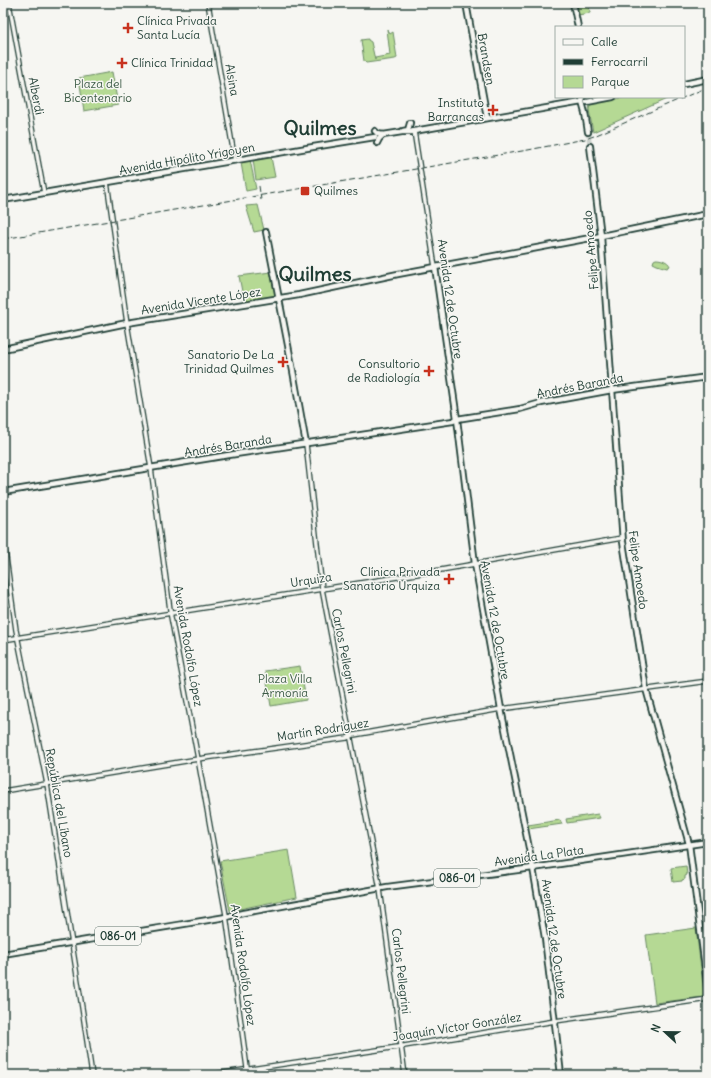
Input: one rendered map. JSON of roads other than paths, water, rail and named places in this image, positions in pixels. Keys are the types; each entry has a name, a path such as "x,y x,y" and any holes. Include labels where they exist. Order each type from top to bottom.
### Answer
{"main road":[{"name":"Brandsen","path":"466,3 487,118"},
{"path":"573,3 578,26"},
{"path":"685,84 708,79"},
{"path":"383,135 379,139 378,143 375,137 375,130 378,134 383,135 411,132 414,130 558,106 584,99 598,98"},
{"path":"584,99 588,132"},
{"path":"402,132 408,130 410,123 414,130"},
{"name":"Avenida Hipólito Yrigoyen","path":"3,200 375,137"},
{"name":"Felipe Amoedo","path":"590,146 600,236 622,538 646,689 689,844 708,990"},
{"name":"Avenida Vicente López","path":"3,349 127,323 279,298 708,214"},
{"name":"Carlos Pellegrini","path":"266,232 294,371 306,443"},
{"name":"Avenida 12 de Octubre","path":"435,267 457,419 474,564 501,709 534,868 545,938 561,1075"},
{"name":"Andrés Baranda","path":"3,491 151,466 306,443 446,419 457,419 520,409 538,404 612,390 708,377"},
{"name":"Avenida La Plata","path":"3,951 232,915 380,888 534,868 708,842"},
{"name":"Avenida La Plata","path":"3,954 72,941"}],"street":[{"name":"Alberdi","path":"9,3 44,193"},
{"name":"Alsina","path":"208,3 236,161"},
{"name":"Avenida 12 de Octubre","path":"414,130 435,267"},
{"name":"Avenida Rodolfo López","path":"107,182 127,323 151,466 170,614 226,916 248,1075"},
{"name":"Carlos Pellegrini","path":"306,443 322,589 380,888 405,1075"},
{"name":"República del Líbano","path":"3,536 16,630 47,784 92,1075"},
{"name":"Urquiza","path":"3,640 474,564 622,538"},
{"name":"Martín Rodríguez","path":"3,791 198,759 347,738 351,736 501,709 708,681"},
{"name":"Joaquín Víctor González","path":"210,1075 555,1021 708,999"}],"tunnel":[{"path":"588,132 590,146"}],"railway":[{"path":"685,97 708,87"},
{"path":"3,239 585,139 682,98"},
{"path":"259,186 261,200"}],"place":[{"name":"Clínica Privada Santa Lucía","path":"128,28"},
{"name":"Clínica Trinidad","path":"122,63"},
{"name":"Instituto Barrancas","path":"493,110"},
{"name":"Quilmes","path":"305,191"},
{"name":"Sanatorio De La Trinidad Quilmes","path":"283,362"},
{"name":"Consultorio de Radiología","path":"429,371"},
{"name":"Clínica Privada Sanatorio Urquiza","path":"449,579"}],"district":[{"name":"Quilmes","path":"320,128"},
{"name":"Quilmes","path":"315,274"}],"park label":[{"name":"Plaza del Bicentenario","path":"98,91"},
{"name":"Plaza Villa Armonía","path":"285,686"}]}
